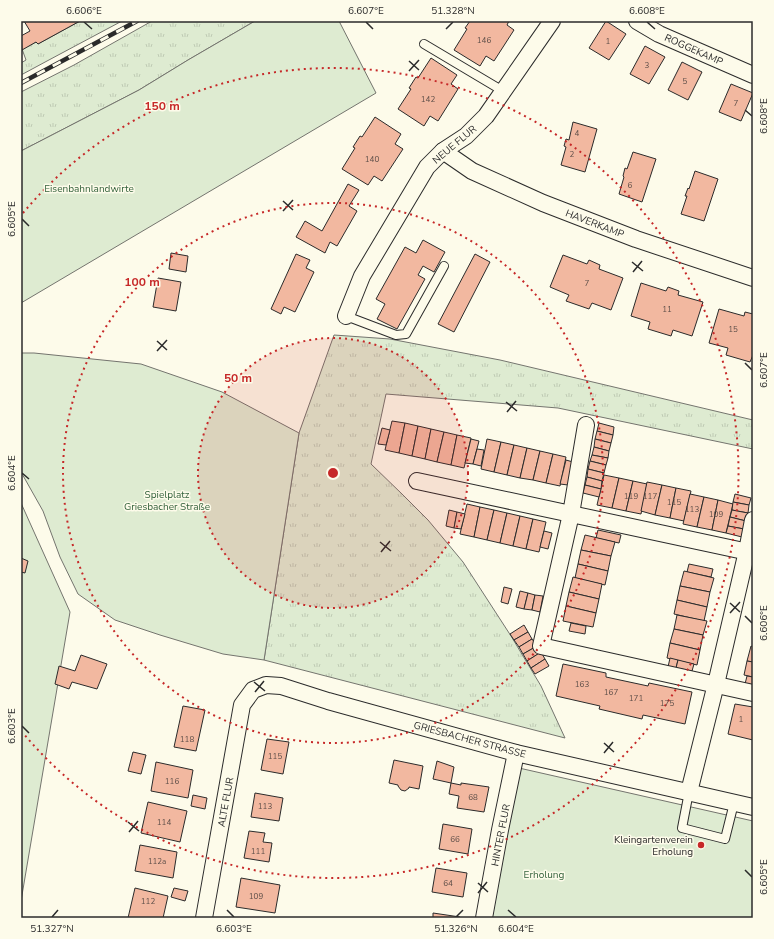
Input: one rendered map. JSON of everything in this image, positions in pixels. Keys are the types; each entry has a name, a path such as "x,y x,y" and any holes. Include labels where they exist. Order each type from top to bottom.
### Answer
{"street":[{"name":"NEUE FLUR","path":"346,316 362,276 427,167 443,151 466,136 486,116 552,21"},
{"name":"ROGGEKAMP","path":"637,21 659,34 753,75"},
{"name":"HAVERKAMP","path":"443,151 472,171 543,203 636,239 753,278"},
{"path":"586,425 571,514 541,646 753,693"},
{"path":"417,481 750,552"},
{"path":"689,792 750,552 753,520"},
{"name":"GRIESBACHER STRASSE","path":"253,690 266,685 281,686 516,753 753,807"},
{"name":"ALTE FLUR","path":"204,918 242,705 253,690"},
{"name":"HINTER FLUR","path":"484,918 516,753"}],"lane":[{"path":"424,44 503,91"},
{"path":"346,316 396,335 406,334 444,266"},
{"path":"689,792 682,828 725,839 734,803"}],"green space":[{"path":"80,21 122,21 21,75 21,63 26,60 22,49 36,42 38,44"},
{"path":"152,21 255,21 139,90 21,151 21,92 74,65"},
{"name":"Eisenbahnlandwirte","path":"255,21 339,21 376,93 21,303 21,151 139,90"},
{"path":"334,335 390,339 500,360 753,420 753,449 558,408 386,394 371,464 428,520 463,562 511,636 541,686 565,738 264,660 299,433"},
{"name":"Spielplatz Griesbacher Straße","path":"21,353 141,364 222,392 299,433 264,660 223,654 115,620 78,594 60,557 43,511 21,472"},
{"path":"21,503 70,612 21,901"},
{"name":"Erholung","path":"519,768 753,821 753,918 492,918"}],"building":[{"path":"24,21 80,21 38,44 36,42 22,50 21,36 30,31"},
{"path":"470,21 509,21 507,25 514,30 494,61 486,56 480,66 454,50 467,29 465,28"},
{"path":"606,21 626,34 609,60 589,48"},
{"path":"645,46 665,57 649,84 630,74"},
{"path":"431,58 457,75 451,84 458,89 438,121 430,116 424,126 398,109 411,89 409,88 416,77 418,78"},
{"path":"682,62 702,72 688,100 668,90"},
{"path":"731,84 753,93 741,121 719,112"},
{"path":"375,117 401,134 395,144 403,149 382,181 374,176 368,185 342,169 355,148 353,147 360,136 362,137"},
{"path":"573,122 597,129 585,172 561,165 566,147 564,146 566,139 569,140"},
{"path":"633,152 656,159 642,202 619,194 625,168 627,169"},
{"path":"695,171 718,179 704,221 681,214 687,196 685,196"},
{"path":"348,184 359,190 349,206 357,211 337,246 330,242 325,253 296,237 305,221 322,231"},
{"path":"423,240 445,252 434,272 423,266 418,275 425,279 397,329 377,319 385,304 376,299 405,247 416,253"},
{"path":"171,253 188,256 186,272 169,269"},
{"path":"296,254 310,260 306,268 314,272 295,312 284,307 281,314 271,309"},
{"path":"475,254 490,262 454,332 438,324"},
{"path":"563,255 587,264 589,260 600,265 599,269 623,278 611,310 592,303 589,309 566,301 569,295 550,287"},
{"path":"158,278 181,282 176,311 153,307"},
{"path":"641,283 666,291 668,287 679,291 678,295 703,302 692,336 673,330 671,336 648,329 650,322 631,316"},
{"path":"719,309 744,316 745,312 753,314 753,355 750,362 726,355 728,348 709,343"},
{"path":"392,421 405,423 399,453 385,450"},
{"path":"405,423 418,426 412,456 399,453"},
{"path":"599,423 614,427 613,435 597,431"},
{"path":"418,426 431,429 425,459 412,456"},
{"path":"382,428 390,430 386,445 378,444"},
{"path":"431,429 444,432 437,462 425,459"},
{"path":"597,431 613,435 611,443 595,439"},
{"path":"444,432 457,435 451,465 437,462"},
{"path":"457,435 471,438 464,468 451,465"},
{"path":"471,439 479,441 473,464 465,463"},
{"path":"487,439 501,442 494,472 481,469"},
{"path":"595,439 611,443 609,451 594,447"},
{"path":"501,442 514,445 507,475 494,472"},
{"path":"514,445 527,448 520,478 507,475"},
{"path":"594,447 609,451 608,458 592,455"},
{"path":"527,448 540,451 533,480 520,478"},
{"path":"477,449 484,450 481,466 473,464"},
{"path":"540,451 553,454 546,483 533,480"},
{"path":"553,454 566,457 560,486 546,483"},
{"path":"592,455 608,458 606,465 590,461"},
{"path":"566,460 573,462 568,485 560,484"},
{"path":"590,461 606,465 604,473 588,469"},
{"path":"588,469 604,473 602,481 587,477"},
{"path":"604,475 619,478 612,508 597,505"},
{"path":"587,477 602,481 601,489 585,485"},
{"path":"619,478 633,481 626,511 612,508"},
{"path":"633,481 647,484 641,514 626,511"},
{"path":"647,482 662,485 655,515 641,511"},
{"path":"585,485 601,489 599,497 583,493"},
{"path":"662,485 676,488 670,518 655,515"},
{"path":"676,488 691,491 684,521 670,518"},
{"path":"690,494 704,497 697,527 683,524"},
{"path":"735,494 751,498 749,505 733,502"},
{"path":"704,497 718,500 712,530 697,527"},
{"path":"718,500 733,504 726,533 712,530"},
{"path":"733,502 749,505 748,513 732,510"},
{"path":"467,504 480,507 474,537 460,534"},
{"path":"480,507 494,510 487,540 474,537"},
{"path":"449,510 457,512 454,528 446,526"},
{"path":"494,510 507,513 500,543 487,540"},
{"path":"732,510 748,513 746,521 730,517"},
{"path":"457,512 465,514 461,529 454,528"},
{"path":"507,513 520,516 513,546 500,543"},
{"path":"520,516 533,519 526,549 513,546"},
{"path":"730,517 746,521 744,529 728,526"},
{"path":"533,519 546,522 539,552 526,549"},
{"path":"728,526 744,529 742,537 726,533"},
{"path":"598,530 621,535 619,543 596,538"},
{"path":"544,531 552,533 548,549 540,547"},
{"path":"585,535 615,542 611,556 581,550"},
{"path":"581,550 611,556 608,571 578,564"},
{"path":"21,558 28,561 25,573 21,572"},
{"path":"578,564 608,571 605,585 575,578"},
{"path":"689,564 713,569 711,577 687,572"},
{"path":"684,571 714,578 710,592 680,586"},
{"path":"573,577 602,584 599,599 569,592"},
{"path":"680,586 710,592 707,607 677,600"},
{"path":"504,587 512,589 508,604 501,602"},
{"path":"520,591 528,593 524,609 516,607"},
{"path":"569,592 599,599 596,613 566,606"},
{"path":"528,593 535,595 532,610 524,609"},
{"path":"535,595 543,596 540,612 532,610"},
{"path":"677,600 707,607 704,621 674,614"},
{"path":"566,606 596,613 593,627 563,621"},
{"path":"677,615 707,621 703,635 674,629"},
{"path":"571,623 586,626 585,634 569,631"},
{"path":"524,625 528,632 514,640 510,634"},
{"path":"674,629 703,635 700,650 670,643"},
{"path":"528,632 532,639 519,647 514,640"},
{"path":"532,639 537,646 523,654 519,647"},
{"path":"670,643 700,650 697,665 667,658"},
{"path":"537,646 541,652 527,661 523,654"},
{"path":"751,646 753,647 753,662 747,661"},
{"path":"541,652 545,659 531,668 527,661"},
{"path":"81,655 107,664 97,689 72,682 69,689 55,684 59,666 75,671"},
{"path":"670,658 678,660 676,668 668,667"},
{"path":"545,659 549,666 535,674 531,668"},
{"path":"678,660 694,664 692,671 676,668"},
{"path":"747,661 753,662 753,677 744,675"},
{"path":"563,664 606,673 606,677 648,686 649,683 692,692 685,724 643,715 642,719 599,709 600,706 556,696"},
{"path":"747,676 753,677 753,685 745,684"},
{"path":"735,704 753,707 753,740 728,734"},
{"path":"183,706 205,710 196,751 174,747"},
{"path":"267,739 289,742 283,774 261,770"},
{"path":"133,752 146,755 141,774 128,771"},
{"path":"394,760 423,766 419,789 409,787 405,791 401,790 398,785 389,783"},
{"path":"437,761 454,767 451,783 433,779"},
{"path":"156,762 193,770 188,798 151,791"},
{"path":"451,783 489,787 484,812 457,808 459,796 449,794"},
{"path":"255,793 283,798 279,821 251,817"},
{"path":"193,795 207,798 205,809 191,806"},
{"path":"148,802 187,811 180,842 141,833"},
{"path":"443,824 472,829 468,854 439,849"},
{"path":"249,831 265,833 263,842 272,843 269,862 244,858"},
{"path":"140,845 177,852 173,878 135,871"},
{"path":"436,868 467,873 463,897 432,892"},
{"path":"241,878 280,885 275,913 236,907"},
{"path":"135,888 168,896 163,918 128,918"},
{"path":"174,888 188,891 185,901 171,897"},
{"path":"433,913 460,917 460,918 433,918"}],"railway":[{"path":"21,83 137,21"}],"place":[{"name":"Kleingartenverein Erholung","path":"701,845"}]}
